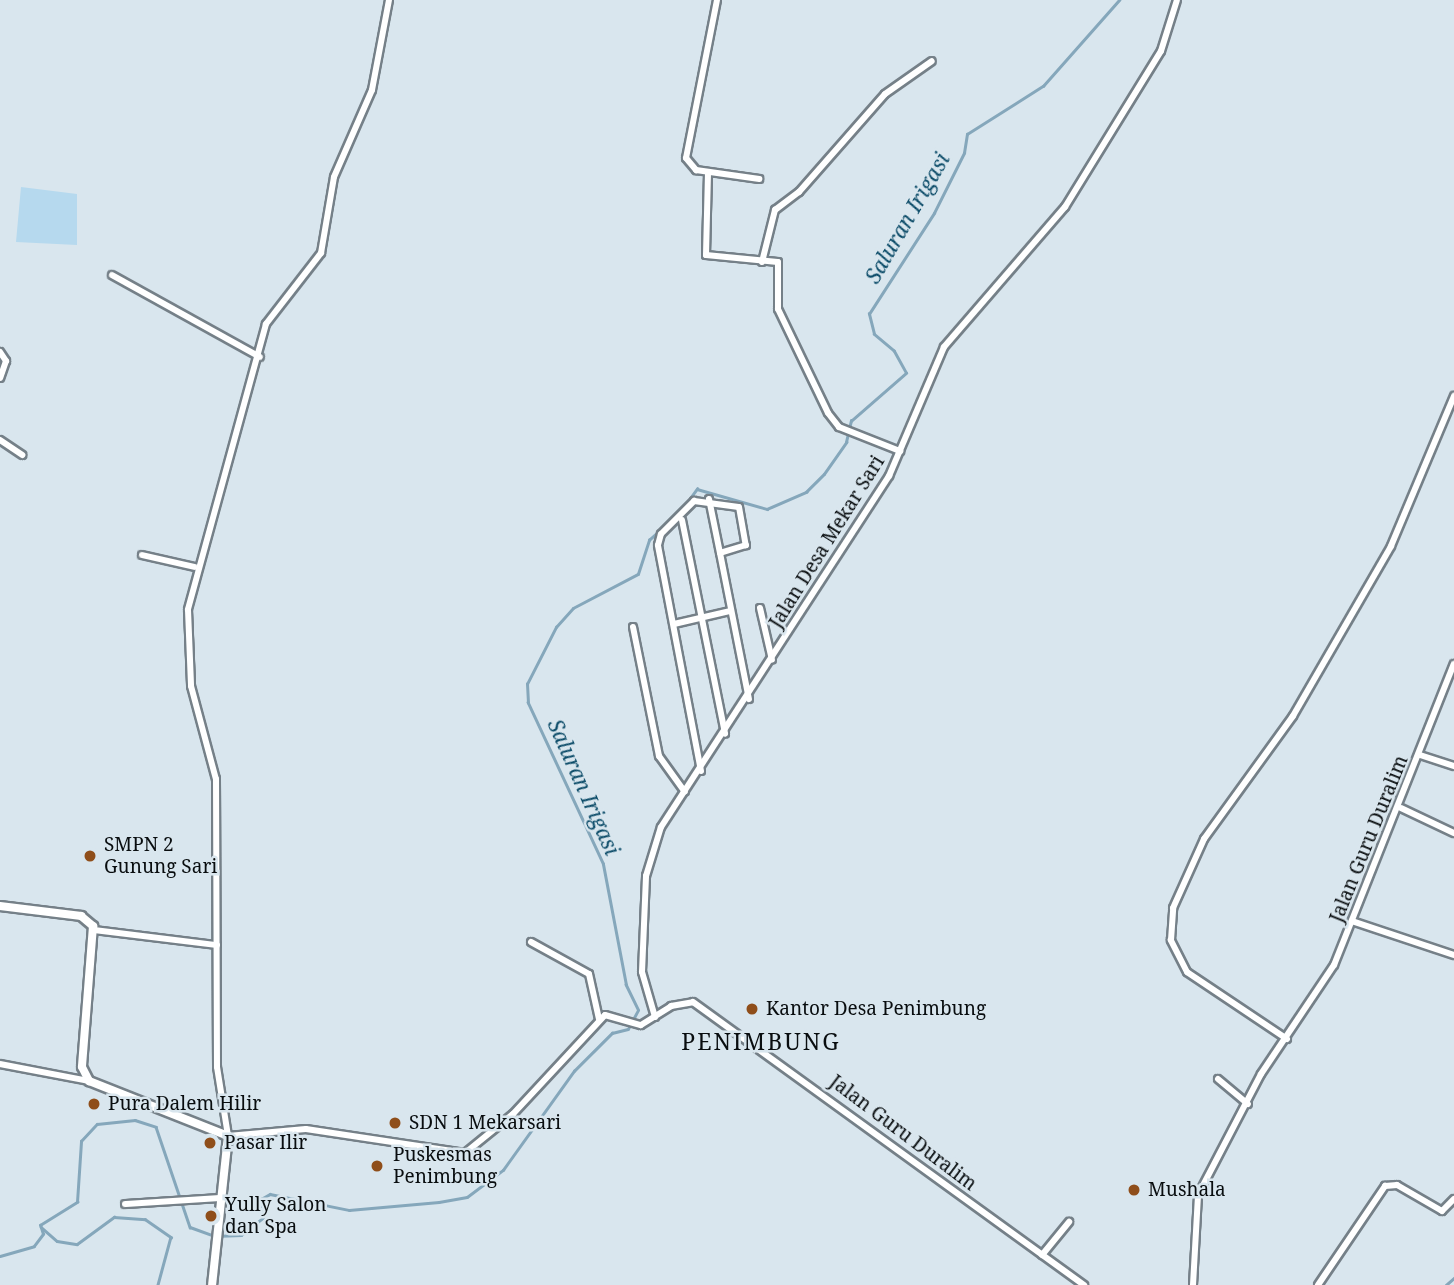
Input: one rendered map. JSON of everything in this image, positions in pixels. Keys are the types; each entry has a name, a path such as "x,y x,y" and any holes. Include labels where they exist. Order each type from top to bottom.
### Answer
{"street":[{"path":"212,1285 228,1140 218,1076 216,779 187,659 195,567 228,480 266,324 320,253 334,177 372,90 389,0"},
{"path":"717,0 686,155 692,168 708,173 759,179"},
{"name":"Jalan Desa Mekar Sari","path":"655,1017 642,982 646,876 654,840 749,699 900,452 944,347 1065,207 1171,34 1177,0"},
{"path":"762,262 775,210 799,192 885,94 932,61"},
{"path":"708,173 706,255 779,264 780,316 839,427 900,452"},
{"path":"112,275 260,357"},
{"path":"0,352 6,361 0,378"},
{"path":"1287,1039 1182,966 1171,940 1172,908 1204,839 1293,716 1391,546 1454,396"},
{"path":"0,440 22,455"},
{"path":"709,499 749,699"},
{"path":"701,771 658,539 682,520 689,503 709,499 739,507 747,541 720,553"},
{"path":"682,520 725,734"},
{"path":"142,555 195,567"},
{"path":"760,608 772,660"},
{"path":"674,624 730,611"},
{"path":"633,627 659,756 685,792"},
{"name":"Jalan Guru Duralim","path":"1193,1285 1194,1205 1248,1104 1287,1039 1314,1002 1401,808 1454,664"},
{"path":"1420,755 1454,766"},
{"path":"1401,808 1454,833"},
{"path":"0,906 81,916 94,930 217,945"},
{"path":"1352,921 1454,955"},
{"path":"89,1081 82,1064 94,930"},
{"path":"0,1064 89,1081 228,1140 306,1129 466,1153 513,1114 599,1019 589,974 531,942"},
{"name":"Jalan Guru Duralim","path":"599,1019 607,1014 633,1025 685,1003 706,1007 1084,1285"},
{"path":"1218,1079 1248,1104"},
{"path":"1318,1285 1333,1255 1385,1186 1397,1185 1446,1209 1454,1216"},
{"path":"125,1204 173,1205 221,1198"},
{"path":"1446,1209 1454,1199"},
{"path":"1042,1255 1069,1222"}],"shaded area":[{"path":"21,187 77,194 77,245 16,242"}],"waterway":[{"name":"Saluran Irigasi","path":"680,512 697,489 767,509 806,492 824,474 846,442 851,421 906,373 894,351 874,334 869,314 934,213 964,153 967,134 1043,86 1119,0"},
{"name":"Saluran Irigasi","path":"0,1256 34,1246 43,1234 40,1225 77,1202 81,1141 97,1124 135,1120 156,1127 190,1227 215,1236 241,1235 263,1218 261,1199 270,1194 349,1210 439,1202 467,1197 503,1170 574,1071 612,1033 628,1029 638,1010 626,985 603,864 528,703 527,684 556,627 573,608 638,574 649,540 670,521"},
{"name":"Saluran Irigasi","path":"41,1227 57,1241 77,1244 114,1217 145,1219 171,1237 158,1285"},
{"name":"Saluran Irigasi","path":"1446,1285 1454,1278"}],"place":[{"name":"SMPN 2 Gunung Sari","path":"90,856"},
{"name":"Kantor Desa Penimbung","path":"752,1009"},
{"name":"Pura Dalem Hilir","path":"94,1104"},
{"name":"SDN 1 Mekarsari","path":"395,1123"},
{"name":"Pasar Ilir","path":"210,1143"},
{"name":"Puskesmas Penimbung","path":"377,1166"},
{"name":"Mushala","path":"1134,1190"},
{"name":"Yully Salon dan Spa","path":"211,1216"}],"district":[{"name":"PENIMBUNG","path":"761,1041"}]}
